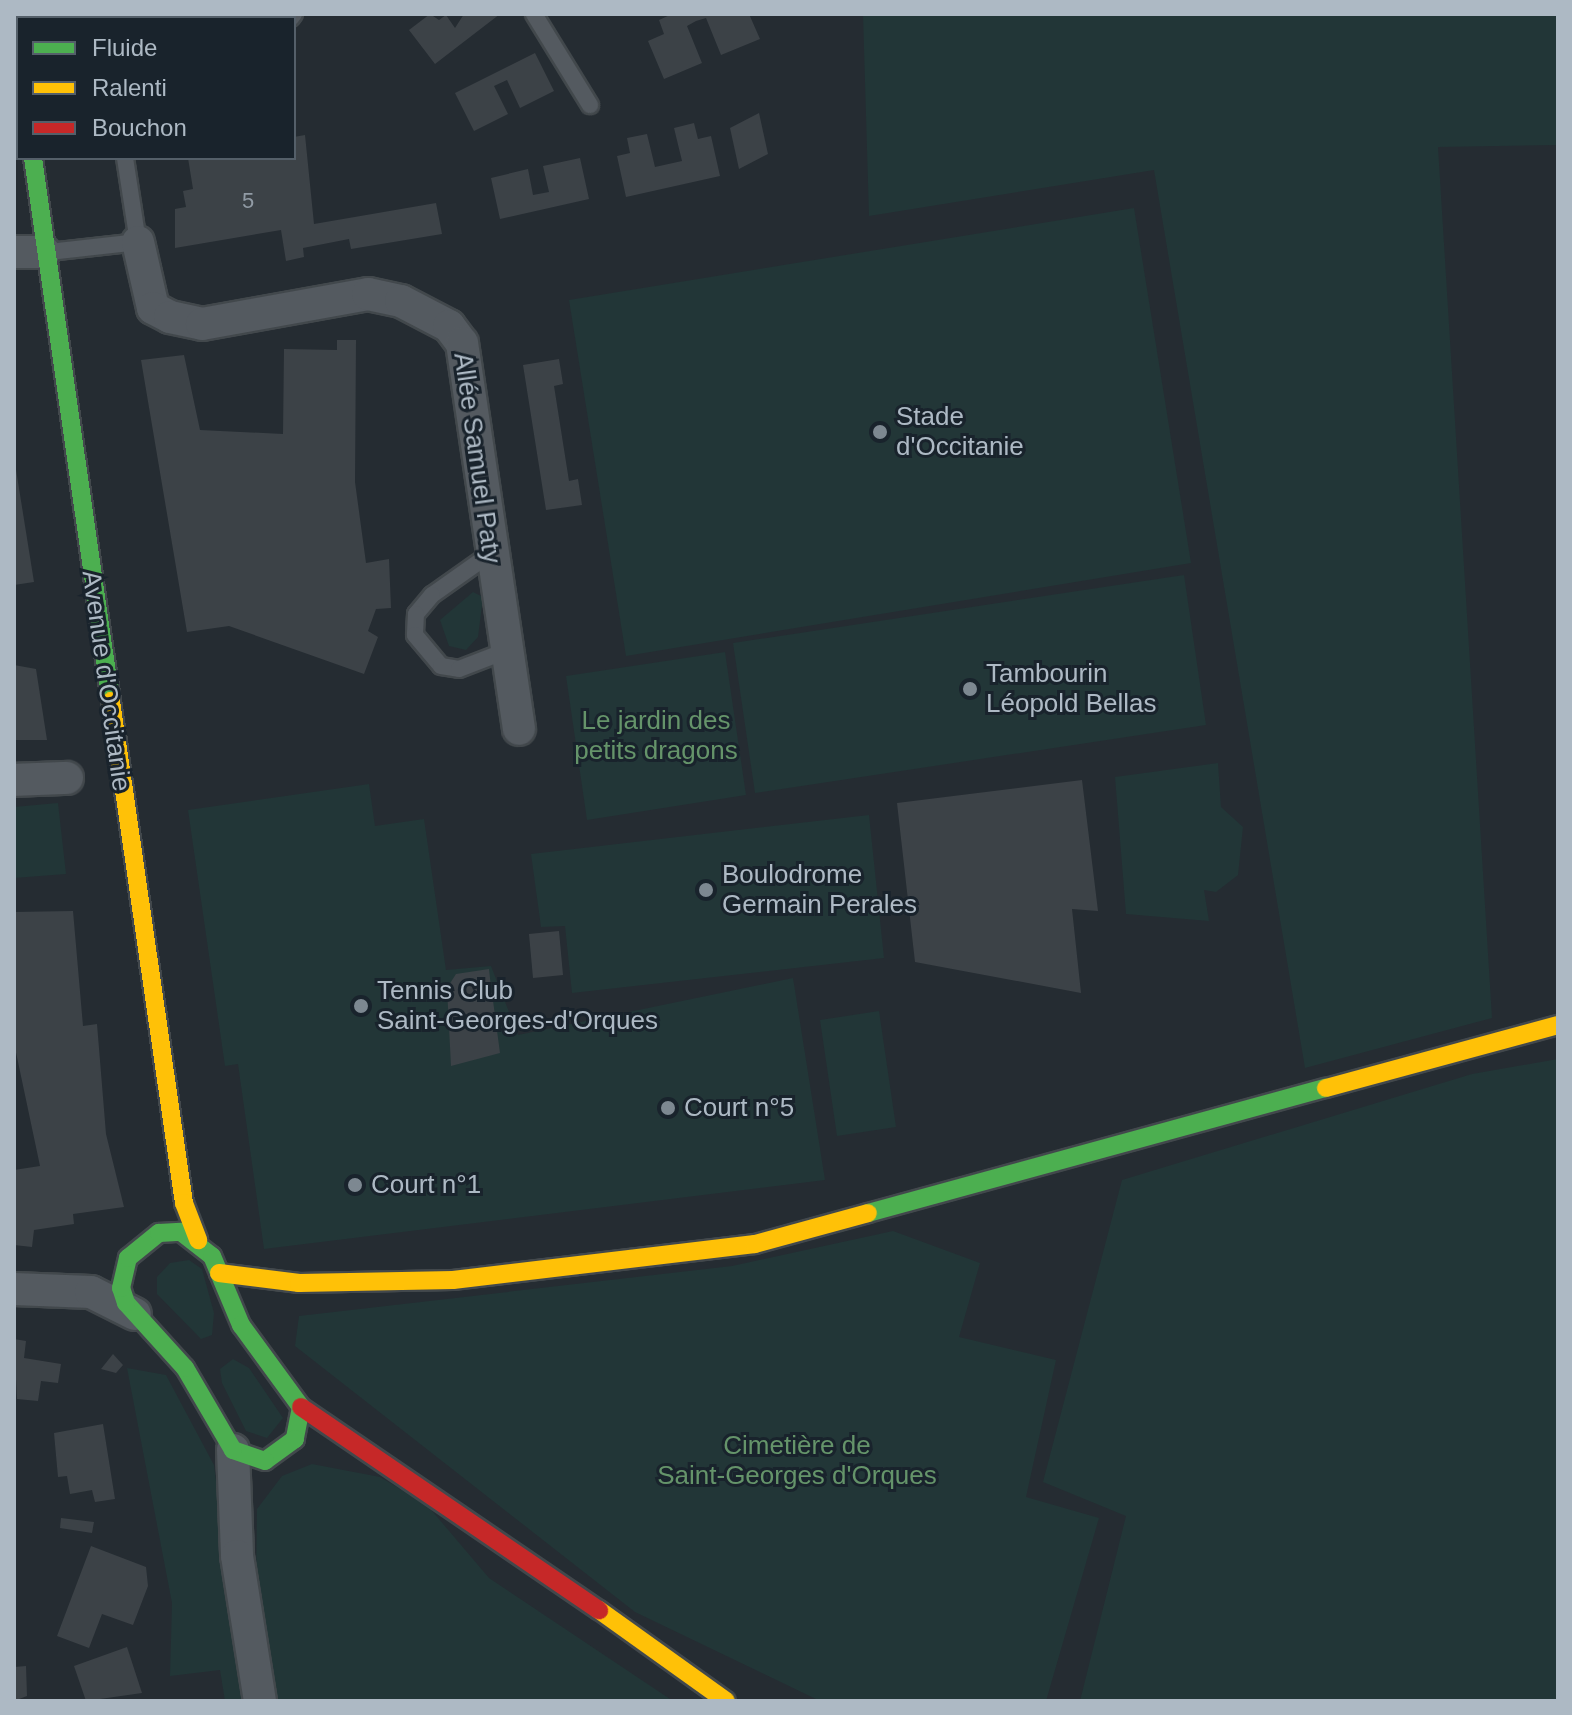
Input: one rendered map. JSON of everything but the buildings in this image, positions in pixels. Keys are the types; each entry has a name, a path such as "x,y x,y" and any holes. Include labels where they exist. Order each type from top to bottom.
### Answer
{"street":[{"name":"Avenue d'Occitanie","path":"33,160 29,252 184,1203 198,1240 219,1273 253,1315 301,1407"},
{"name":"Allée Samuel Paty","path":"138,242 153,308 170,317 202,324 368,294 401,301 449,326 462,343 490,554 519,729"},
{"path":"14,780 67,778"},
{"path":"219,1273 299,1283 453,1280 755,1244 1558,1025"},
{"path":"135,1314 122,1274 128,1258 159,1233 184,1203"},
{"path":"159,1233 198,1240"},
{"path":"91,1292 122,1274"},
{"path":"253,1315 299,1283"},
{"path":"14,1289 91,1292 135,1314 185,1368 233,1450 237,1533 260,1701"},
{"path":"237,1533 274,1457 302,1423 301,1407"},
{"path":"301,1407 726,1701"},
{"path":"233,1450 274,1457 364,1448"}],"lane":[{"path":"534,14 590,105"},
{"path":"29,252 138,242 125,160"},
{"path":"490,554 432,595 416,614 415,635 441,666 459,669 506,651"}],"green space":[{"path":"863,14 1558,14 1558,145 1438,147 1492,1018 1305,1068 1154,170 869,216"},
{"name":"Stade d'Occitanie","path":"1134,208 1191,563 626,656 569,300"},
{"name":"Tambourin Léopold Bellas","path":"1184,575 1206,725 755,793 733,643"},
{"path":"473,592 483,597 478,637 466,650 449,646 440,620"},
{"name":"Le jardin des petits dragons","path":"725,652 746,795 587,820 566,676"},
{"path":"1218,763 1221,807 1243,827 1238,875 1216,892 1204,890 1209,921 1126,914 1115,777"},
{"name":"Tennis Club Saint-Georges-d'Orques","path":"369,784 375,826 424,819 446,970 491,966 518,1035 793,978 825,1180 264,1249 238,1064 225,1066 188,810"},
{"path":"58,803 66,874 14,878 14,807"},
{"name":"Boulodrome Germain Perales","path":"869,815 884,958 572,993 565,926 541,927 531,854"},
{"path":"879,1011 896,1127 837,1136 820,1020"},
{"path":"1558,1059 1558,1701 1080,1701 1126,1516 1043,1482 1122,1180 1472,1074"},
{"name":"Cimetière de Saint-Georges d'Orques","path":"893,1231 980,1263 959,1337 1056,1360 1026,1497 1099,1518 1046,1701 820,1701 635,1612 295,1346 299,1316 732,1266"},
{"path":"189,1260 202,1269 214,1313 212,1335 201,1339 157,1294 157,1277 170,1263"},
{"path":"233,1359 249,1368 283,1418 267,1438 246,1431 222,1383 220,1369"},
{"path":"127,1368 166,1375 214,1465 244,1701 225,1701 220,1670 170,1676 172,1603"},
{"path":"312,1464 380,1477 427,1505 489,1578 673,1701 278,1701 256,1584 257,1509 282,1476"}],"traffic: fast":[{"path":"33,160 111,701"},
{"path":"868,1213 1326,1088"},
{"path":"181,1232 212,1256 241,1325 301,1407 295,1439 265,1461 233,1450 185,1368 126,1303 121,1288 128,1258 159,1233 181,1232"}],"traffic: slow":[{"path":"111,701 184,1203 198,1240"},
{"path":"1326,1088 1558,1025"},
{"path":"219,1273 299,1283 453,1280 755,1244 868,1213"},
{"path":"599,1610 726,1701"}],"traffic: jam":[{"path":"301,1407 599,1610"}],"place":[{"name":"Stade d'Occitanie","path":"880,432"},
{"name":"Tambourin Léopold Bellas","path":"970,689"},
{"name":"Boulodrome Germain Perales","path":"706,890"},
{"name":"Tennis Club Saint-Georges-d'Orques","path":"361,1006"},
{"name":"Court n°5","path":"668,1108"},
{"name":"Court n°1","path":"355,1185"}]}
